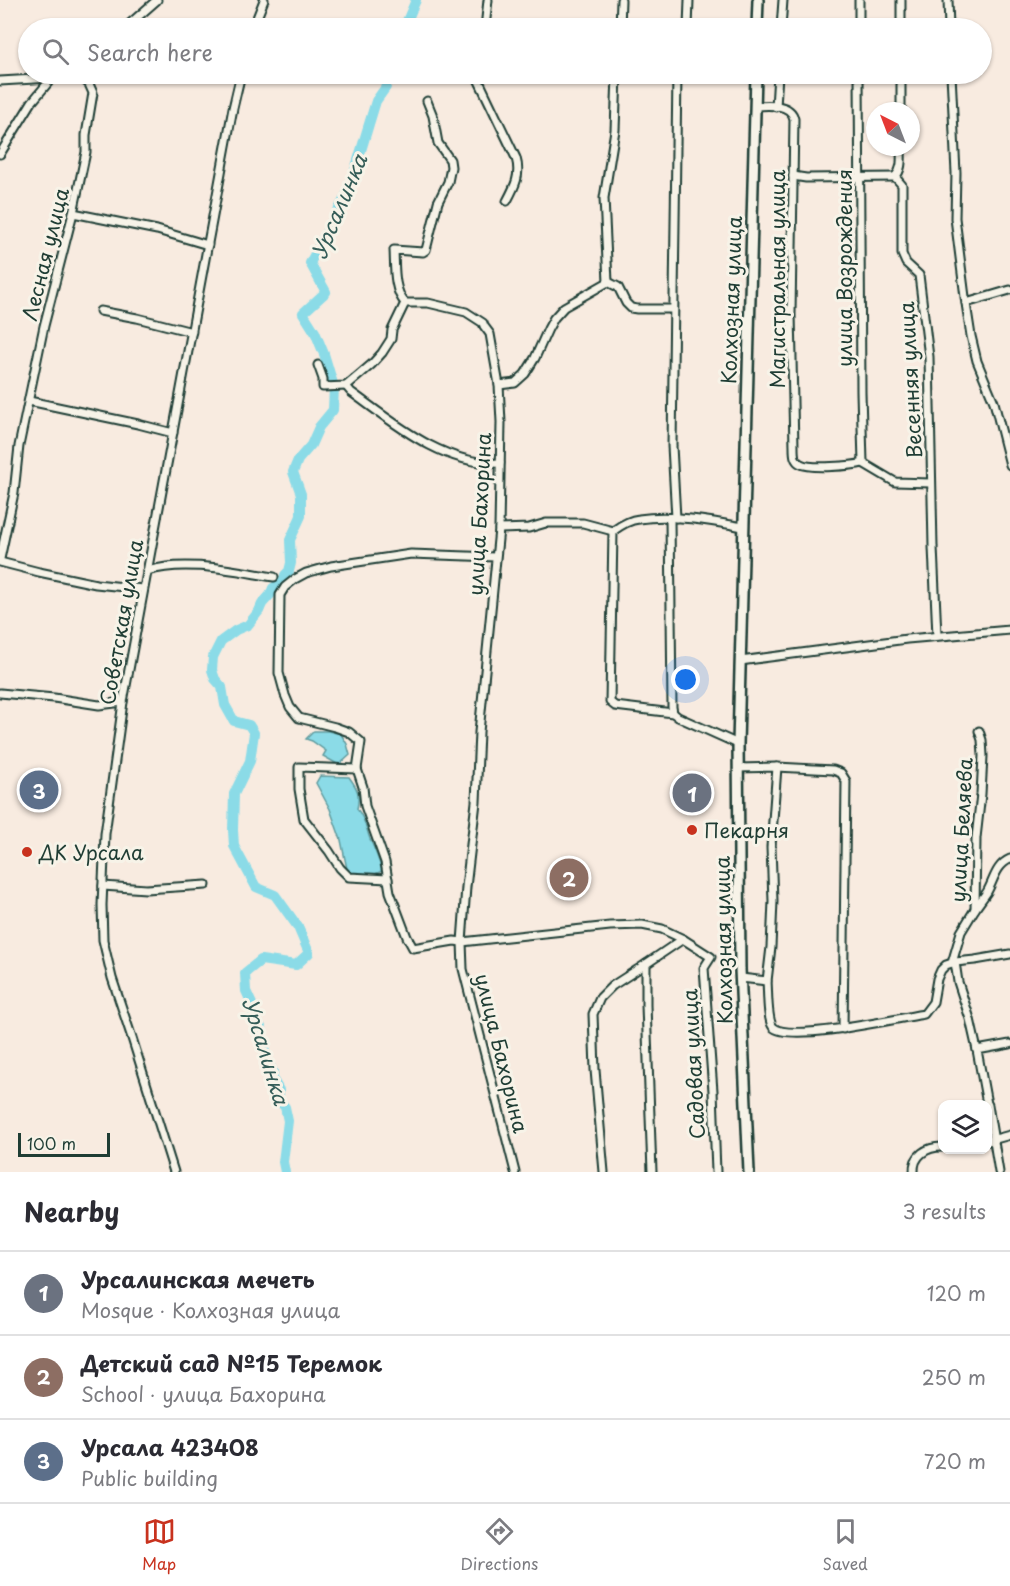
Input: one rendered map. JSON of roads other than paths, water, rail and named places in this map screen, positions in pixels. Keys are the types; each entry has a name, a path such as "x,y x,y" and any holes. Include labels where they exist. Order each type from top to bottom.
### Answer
{"main road":[{"path":"757,18 758,0"},
{"name":"Колхозная улица","path":"749,1172 741,978 738,744 756,84"}],"street":[{"path":"136,18 157,0"},
{"path":"257,18 264,0"},
{"path":"485,18 488,0"},
{"path":"620,18 621,0"},
{"path":"688,18 689,0"},
{"path":"782,18 783,0"},
{"path":"859,0 859,18"},
{"path":"901,0 902,18"},
{"path":"948,0 949,18"},
{"path":"0,81 18,80"},
{"path":"0,153 32,102 47,84"},
{"name":"Лесная улица","path":"0,560 14,493 19,446 44,326 86,152 86,135 93,93 89,84"},
{"name":"Советская улица","path":"174,1172 112,978 103,940 105,834 123,702 143,589 239,84"},
{"path":"480,84 519,168 517,179 507,201"},
{"path":"608,282 604,198 615,130 617,84"},
{"path":"673,713 672,446 677,84"},
{"path":"755,106 776,106 777,84"},
{"name":"улица Возрождения","path":"859,84 863,463"},
{"path":"901,84 901,102"},
{"path":"952,84 956,173 955,218 966,303 977,361 994,402 1010,465"},
{"path":"318,365 323,387 346,386 372,364 387,346 405,303 397,287 394,250 423,252 426,250 438,202 448,182 451,167 450,160 438,143 427,101"},
{"name":"Магистральная улица","path":"776,106 793,114 791,314 794,456 803,465 812,466 854,466 863,463"},
{"path":"793,176 806,178 895,177 900,173 901,156"},
{"name":"Весенняя улица","path":"895,177 902,185 902,254 906,263 919,275 926,319 937,636"},
{"path":"73,213 157,230 208,245"},
{"path":"608,282 618,287 631,308 673,309"},
{"path":"499,385 515,383 525,374 536,358 554,318 564,307 608,282"},
{"path":"966,303 1010,290"},
{"name":"улица Бахорина","path":"405,303 429,303 466,312 483,323 490,334 499,385 501,422 499,529 479,732 476,802 465,887 462,942 463,969 514,1172"},
{"path":"100,311 192,332"},
{"path":"346,386 415,438 457,457 480,463 500,463"},
{"path":"29,401 173,433"},
{"path":"863,463 895,482 931,483"},
{"path":"613,531 624,523 637,519 673,518 743,527"},
{"path":"499,529 529,528 546,523 583,523 613,531"},
{"path":"613,531 610,702 615,706 673,713 738,744"},
{"path":"495,556 411,554 331,566 306,573 285,587 280,595 279,673 290,707 299,718 335,727 355,736 361,742 357,769 363,787 365,806 385,862 390,892 413,948 454,941 610,926 642,925 662,929 683,939"},
{"path":"0,560 39,572 96,584 143,589"},
{"path":"147,571 162,567 187,567 274,577"},
{"path":"740,661 889,641 1010,630"},
{"path":"0,693 99,705 123,702"},
{"name":"улица Беляева","path":"979,731 983,756 976,838 975,909 961,932 953,962 970,1019 986,1100"},
{"path":"357,769 299,767 300,798 304,819 344,873 355,878 388,879"},
{"path":"777,767 771,847 773,901 771,948 767,981 770,1021 774,1028 782,1032 812,1032 843,1029 924,1014 933,1002 940,970 946,965 1010,954"},
{"path":"738,768 777,767 833,770 841,773 846,781 843,1029"},
{"path":"975,909 997,870 1005,861 1010,860"},
{"path":"103,886 146,889 206,885"},
{"path":"604,1172 593,1014 600,998 612,986 683,939"},
{"name":"Садовая улица","path":"683,939 711,957 704,968 716,1172"},
{"path":"646,964 652,1172"},
{"path":"741,978 767,981"},
{"path":"977,1050 1010,1044"},
{"path":"992,1140 1010,1136"},
{"name":"улица Беляева","path":"992,1144 999,1172"},
{"path":"914,1172 914,1163 922,1152 938,1147"}],"water":[{"path":"314,731 341,734 350,755 339,765 323,756 326,751 306,739"},
{"path":"320,776 349,777 352,781 358,795 357,809 364,820 382,871 362,875 350,873 347,869 341,840 330,809 316,783"}],"waterway":[{"name":"Урсалинка","path":"408,18 416,0"},
{"name":"Урсалинка","path":"285,1172 283,1162 288,1121 285,1107 279,1101 279,1090 273,1080 273,1072 267,1061 262,1029 253,1014 252,1004 246,991 245,973 261,960 296,965 309,953 298,927 275,895 256,887 234,846 234,794 250,761 254,733 249,725 234,721 225,705 222,687 215,679 212,670 213,657 221,641 236,630 248,625 273,588 284,581 289,571 290,540 301,516 301,494 293,472 298,460 311,445 319,427 333,410 334,387 324,354 315,332 303,313 326,292 310,263 349,190 376,101 386,84"}],"place":[{"name":"Урсала 423408","path":"39,790"},
{"name":"Урсалинская мечеть","path":"692,793"},
{"name":"Пекарня","path":"692,830"},
{"name":"ДК Урсала","path":"27,852"},
{"name":"Детский сад №15 Теремок","path":"569,878"}]}
